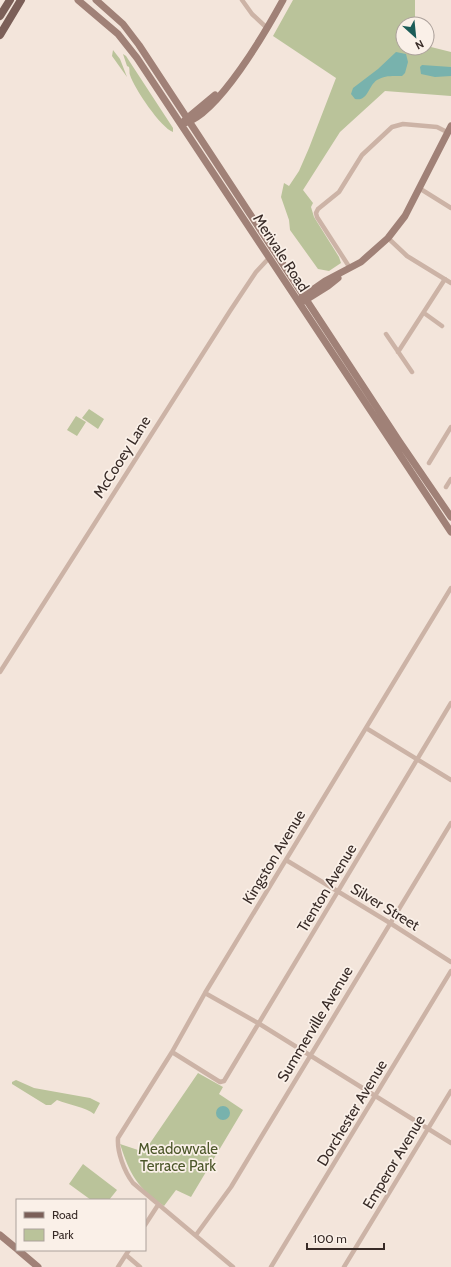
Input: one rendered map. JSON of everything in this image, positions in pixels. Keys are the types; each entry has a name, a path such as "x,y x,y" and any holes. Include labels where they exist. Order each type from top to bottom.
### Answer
{"main road":[{"path":"0,16 10,0"},
{"path":"0,35 21,0"},
{"path":"13,14 26,0"},
{"name":"Merivale Road","path":"78,0 123,39 451,531"},
{"name":"Merivale Road","path":"96,0 130,33 306,297 399,441 451,517"},
{"path":"181,124 207,108 225,88 240,69 267,28 283,0"},
{"path":"298,303 325,281 367,258 388,238 405,216 449,129"},
{"path":"0,1235 16,1249"},
{"path":"18,1251 38,1267"}],"street":[{"path":"242,0 252,14 267,28"},
{"path":"347,270 317,218 316,213 318,209 339,192 362,155 392,127 398,125 409,125 449,129"},
{"path":"419,188 451,208"},
{"path":"388,238 407,256 451,283"},
{"name":"McCooey Lane","path":"0,672 225,318 256,272 269,258"},
{"path":"398,352 445,279"},
{"path":"424,313 442,326"},
{"path":"386,334 412,372"},
{"path":"429,464 451,427"},
{"path":"446,488 451,479"},
{"name":"Kingston Avenue","path":"158,1205 128,1177 117,1146 118,1138 172,1052 205,993 451,588"},
{"name":"Trenton Avenue","path":"172,1052 220,1082 224,1081 451,703"},
{"path":"366,728 451,780"},
{"name":"Summerville Avenue","path":"196,1235 231,1187 309,1055 451,823"},
{"name":"Silver Street","path":"286,860 451,962"},
{"name":"Dorchester Avenue","path":"271,1267 377,1096 451,971"},
{"path":"205,993 258,1023 451,1143"},
{"name":"Emperor Avenue","path":"344,1267 451,1091"},
{"path":"146,1223 158,1205 233,1267"},
{"path":"118,1267 128,1251"},
{"path":"126,1255 140,1267"}],"green space":[{"path":"293,0 415,0 415,16 395,16 395,56 435,56 435,48 451,52 451,96 385,91 340,132 303,190 313,203 311,207 314,217 339,257 341,263 329,271 318,269 290,230 289,220 281,197 284,183 289,186 299,171 336,78 273,36"},
{"path":"113,50 120,59 127,77 112,56"},
{"path":"123,54 126,56 173,128 173,132 155,116 142,98 133,81"},
{"path":"89,409 104,419 98,429 82,418"},
{"path":"76,416 86,422 77,436 67,430"},
{"name":"Meadowvale Terrace Park","path":"198,1073 223,1087 219,1094 243,1110 191,1197 176,1190 164,1206 147,1193 136,1180 127,1164 120,1144 144,1152"},
{"path":"16,1080 34,1088 90,1098 100,1103 94,1114 82,1108 57,1100 51,1105 46,1105 12,1084 12,1082"},
{"path":"83,1164 117,1190 110,1199 90,1199 69,1184"}],"water":[{"path":"395,53 395,56 406,56 408,62 405,73 402,76 380,78 374,83 363,98 355,99 351,94 353,88 378,69"},
{"path":"422,65 451,67 451,76 435,77 421,74 420,67"},
{"path":"223,1106 228,1108 230,1113 228,1118 223,1120 218,1118 216,1113 218,1108"}]}
